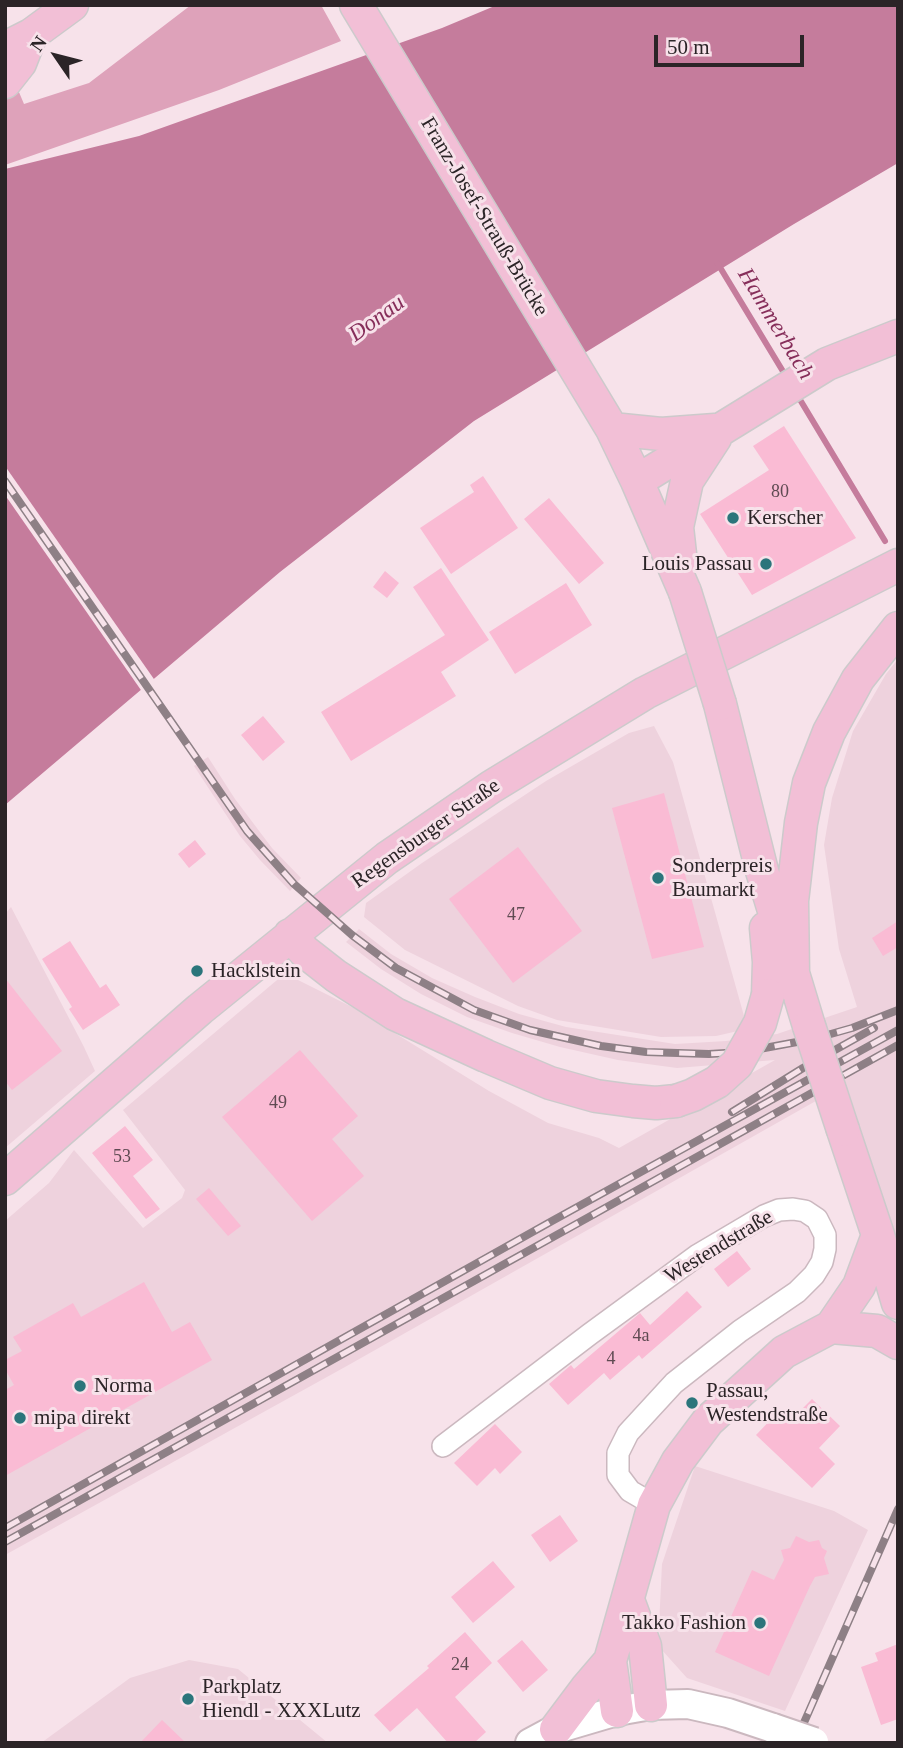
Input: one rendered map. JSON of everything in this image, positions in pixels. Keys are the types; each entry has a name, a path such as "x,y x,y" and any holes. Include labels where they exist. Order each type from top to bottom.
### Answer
{"main road":[{"path":"5,82 20,62 18,41 72,5"},
{"name":"Franz-Josef-Strauß-Brücke","path":"356,5 612,429 685,592"},
{"path":"637,481 827,364 898,336"},
{"path":"612,429 661,435 721,430"},
{"path":"721,430 687,481 677,527 685,592 720,704 762,871 793,975 898,1303"},
{"name":"Regensburger Straße","path":"5,1180 200,1009 387,858 491,787 636,699 898,565"},
{"path":"793,975 792,901 808,783 829,732 858,678 898,628"},
{"path":"290,935 304,951 336,976 395,1014 486,1056 550,1083 596,1096 656,1103 676,1101 717,1082 737,1064 760,1024 768,995 769,962 762,871"},
{"path":"543,1736 610,1661 654,1505 677,1461 708,1421 784,1352 831,1327 859,1286 878,1235"},
{"path":"831,1327 877,1331 898,1343"},
{"path":"628,1600 645,1646 651,1705"},
{"path":"610,1661 617,1712"}],"street":[{"name":"Westendstraße","path":"443,1446 698,1255 764,1216 779,1210 805,1211 817,1219 825,1235 822,1262 814,1275 797,1292 740,1331 674,1383 628,1433 618,1453 618,1475 631,1491 654,1505"},
{"path":"543,1736 617,1712 651,1705 688,1704 728,1713 815,1742"}],"shaded area":[{"path":"191,5 321,5 341,41 219,90 5,165 5,59 24,104 89,83"},
{"path":"898,659 898,1295 830,1093 5,1555 5,1221 49,1183 74,1150 143,1228 182,1198 185,1190 123,1110 283,975 354,1008 489,1091 548,1123 599,1138 619,1148 775,1060 677,1068 618,1060 560,1047 467,1017 421,994 381,969 346,942 359,929 391,954 432,978 519,1014 566,1027 675,1044 777,1034 857,1007 839,949 824,845 832,798 853,731 886,674"},
{"path":"654,726 673,762 744,1016 738,1031 716,1036 661,1037 557,1020 518,1006 405,950 364,917 366,903 546,781 629,733"},
{"path":"208,757 272,848 301,878 290,891 240,836 194,766"},
{"path":"11,907 95,1071 5,1148 5,914"},
{"path":"695,1466 834,1511 868,1530 785,1711 687,1678 661,1649 659,1626 662,1564"},
{"name":"Parkplatz Hiendl - XXXLutz","path":"189,1660 238,1669 328,1743 41,1743 130,1678"}],"water":[{"name":"Donau","path":"497,5 898,5 898,163 474,421 280,572 5,805 5,169 139,136 442,28"}],"pier":[{"path":"5,466 156,682 143,693 5,495"}],"building":[{"path":"784,426 856,538 752,595 700,514 769,470 753,446"},
{"path":"483,476 518,528 451,574 420,528 474,492 470,485"},
{"path":"549,498 604,563 579,584 524,519"},
{"path":"441,568 489,640 441,672 456,696 351,761 321,712 445,635 413,587"},
{"path":"385,571 399,583 387,598 373,587"},
{"path":"566,583 592,625 515,674 489,632"},
{"path":"263,716 285,742 263,761 241,735"},
{"name":"Sonderpreis Baumarkt","path":"664,793 704,947 652,959 612,808"},
{"path":"195,840 206,854 189,868 178,854"},
{"path":"518,847 582,931 513,983 449,899"},
{"path":"898,921 898,947 883,956 872,938"},
{"path":"70,941 100,988 106,984 120,1005 83,1030 42,959"},
{"path":"5,978 62,1051 12,1090 5,1081"},
{"path":"300,1050 358,1116 332,1139 364,1176 312,1221 222,1117"},
{"path":"125,1126 153,1160 133,1176 160,1209 146,1219 92,1153"},
{"path":"209,1188 241,1226 228,1236 196,1199"},
{"path":"737,1251 751,1269 728,1287 714,1269"},
{"path":"144,1282 172,1332 190,1322 212,1360 5,1476 5,1390 14,1385 5,1369 5,1360 22,1351 13,1337 73,1303 81,1317"},
{"path":"687,1291 702,1307 642,1359 639,1355 610,1380 604,1373 568,1405 549,1384 571,1365 574,1369 640,1313 650,1325"},
{"path":"812,1399 840,1426 819,1448 835,1464 812,1488 756,1435 779,1411 790,1421"},
{"path":"495,1424 522,1452 500,1474 495,1468 477,1486 454,1463"},
{"path":"560,1515 578,1541 550,1562 531,1535"},
{"name":"Takko Fashion","path":"796,1536 809,1542 819,1540 822,1548 827,1551 824,1558 829,1574 815,1577 769,1676 715,1652 752,1570 774,1580 784,1560 781,1550 790,1548"},
{"path":"493,1561 515,1587 473,1623 451,1597"},
{"path":"465,1632 492,1663 455,1697 486,1732 474,1743 448,1743 417,1708 390,1732 374,1715 429,1668 427,1666"},
{"path":"522,1640 548,1670 523,1692 497,1661"},
{"path":"898,1644 898,1719 881,1725 861,1667 878,1661 875,1653"},
{"path":"162,1720 186,1743 140,1743"}],"waterway":[{"name":"Hammerbach","path":"718,264 787,378"},
{"name":"Hammerbach","path":"796,393 885,541"}],"railway":[{"path":"5,481 247,831 294,884 352,935 396,968 474,1010 530,1030 601,1046 646,1052 743,1052 813,1039 852,1028 898,1010"},
{"path":"732,1112 874,1028"},
{"path":"5,1528 898,1030"},
{"path":"5,1542 898,1045"},
{"path":"795,1743 898,1509"}],"place":[{"name":"Kerscher","path":"733,518"},
{"name":"Louis Passau","path":"766,564"},
{"name":"Sonderpreis Baumarkt","path":"658,878"},
{"name":"Hacklstein","path":"197,971"},
{"name":"Norma","path":"80,1386"},
{"name":"Passau, Westendstraße","path":"692,1403"},
{"name":"mipa direkt","path":"20,1418"},
{"name":"Takko Fashion","path":"760,1623"},
{"name":"Parkplatz Hiendl - XXXLutz","path":"188,1699"}]}
